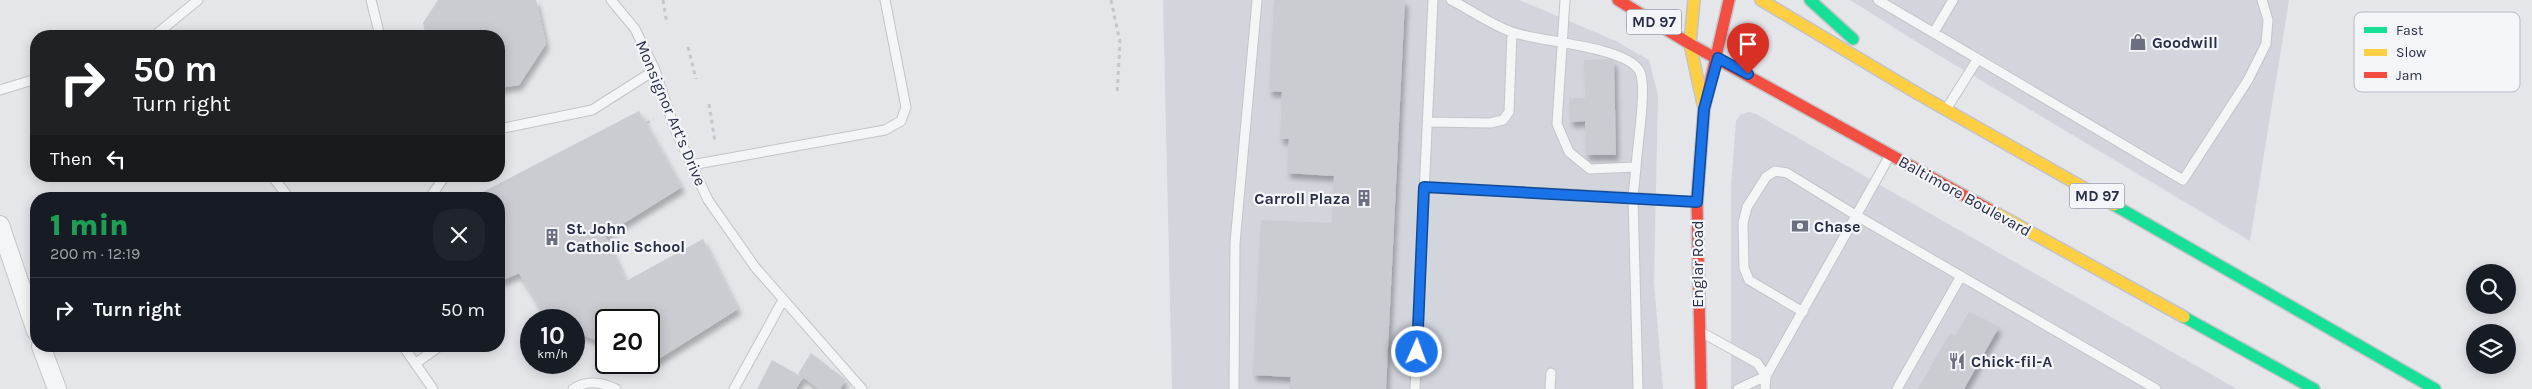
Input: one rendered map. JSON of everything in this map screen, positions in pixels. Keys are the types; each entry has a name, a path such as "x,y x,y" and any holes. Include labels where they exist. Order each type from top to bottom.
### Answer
{"main road":[{"name":"Baltimore Boulevard","path":"1618,0 1690,44 2314,389"},
{"name":"Englar Road","path":"1694,0 1690,44 1704,109"},
{"name":"Englar Road","path":"1700,389 1697,202 1704,109 1718,58 1730,0"},
{"name":"MD 97","path":"1761,0 1920,95 2435,389"},
{"path":"1810,0 1821,13 1920,95"}],"street":[{"path":"0,225 30,313"},
{"path":"43,352 57,389"}],"lane":[{"path":"161,30 198,0"},
{"path":"371,0 378,30"},
{"name":"Monsignor Art’s Drive","path":"611,0 636,30 655,70 674,127 708,200 755,267 862,389"},
{"path":"691,165 886,130 901,121 906,107 885,0"},
{"path":"1234,389 1235,243 1257,0"},
{"path":"1416,389 1434,0"},
{"path":"1451,0 1512,32 1561,40 1629,60 1640,72 1642,91 1633,197 1638,389"},
{"path":"1565,0 1557,124 1569,152 1590,169 1636,167"},
{"path":"1878,0 2183,180 2248,80 2266,44 2268,20 2262,0"},
{"path":"1934,32 1953,0"},
{"path":"1428,122 1490,123 1503,120 1509,112 1512,32"},
{"path":"1946,110 1977,60"},
{"path":"505,129 592,110 655,70"},
{"path":"0,90 30,81"},
{"path":"1765,389 1766,376 1891,155"},
{"path":"1803,312 1750,280 1745,275 1743,224 1747,207 1766,177 1781,171 2156,389"},
{"path":"1424,187 1697,202"},
{"path":"1897,389 1961,276"},
{"path":"734,389 783,300"},
{"path":"1698,330 1757,363 1766,376"},
{"path":"408,352 432,389"},
{"path":"416,363 432,352"},
{"path":"1550,373 1550,389"},
{"path":"1738,389 1766,376"},
{"path":"573,389 592,382 616,389"}],"path":[{"path":"663,0 667,24"},
{"path":"1111,0 1120,42 1117,95"},
{"path":"1754,51 1756,43"},
{"path":"688,47 696,79"},
{"path":"709,104 715,142"},
{"path":"646,123 654,120"}],"shaded area":[{"name":"Carroll Plaza","path":"1163,0 1519,0 1616,41 1649,60 1658,95 1654,283 1663,389 1172,389"},
{"path":"1850,0 2289,0 2250,241 1925,47"},
{"path":"1749,112 1756,114 2237,389 1731,389 1731,186 1736,121 1740,115"}],"building":[{"path":"438,0 536,0 546,44 519,85 505,87 505,30 425,30 423,23"},
{"name":"Carroll Plaza","path":"1274,0 1405,0 1386,389 1290,389 1291,377 1253,375 1261,220 1332,223 1334,176 1287,173 1289,139 1280,139 1282,92 1269,91"},
{"path":"1608,59 1614,61 1616,155 1586,155 1585,121 1570,122 1569,98 1585,98 1584,60"},
{"name":"St. John Catholic School","path":"639,111 682,187 605,235 626,281 703,239 738,309 660,358 660,309 595,309 595,340 585,336 585,309 541,309 519,273 505,279 505,192 483,192"},
{"name":"Chick-fil-A","path":"1969,312 1999,327 1964,389 1918,389 1950,333 1955,336"},
{"path":"811,353 846,380 840,389 819,389 803,377 796,389 757,389 772,360 802,377 798,374"}],"traffic: fast":[{"path":"1810,0 1853,39"},
{"path":"2114,205 2435,389"},
{"path":"2184,317 2314,389"}],"traffic: slow":[{"path":"1694,0 1690,44 1703,104"},
{"path":"1761,0 1920,95 2114,205"},
{"path":"1994,212 2184,317"}],"traffic: jam":[{"path":"1618,0 1690,44 1994,212"},
{"path":"1701,389 1697,202 1704,109 1729,0"}],"place":[{"name":"Goodwill","path":"2138,42"},
{"name":"Carroll Plaza","path":"1364,198"},
{"name":"Chase","path":"1800,226"},
{"name":"St. John Catholic School","path":"552,237"},
{"name":"Chick-fil-A","path":"1957,361"}],"route":[{"path":"1417,352 1424,187 1697,202 1704,109 1718,58 1748,74"}]}
